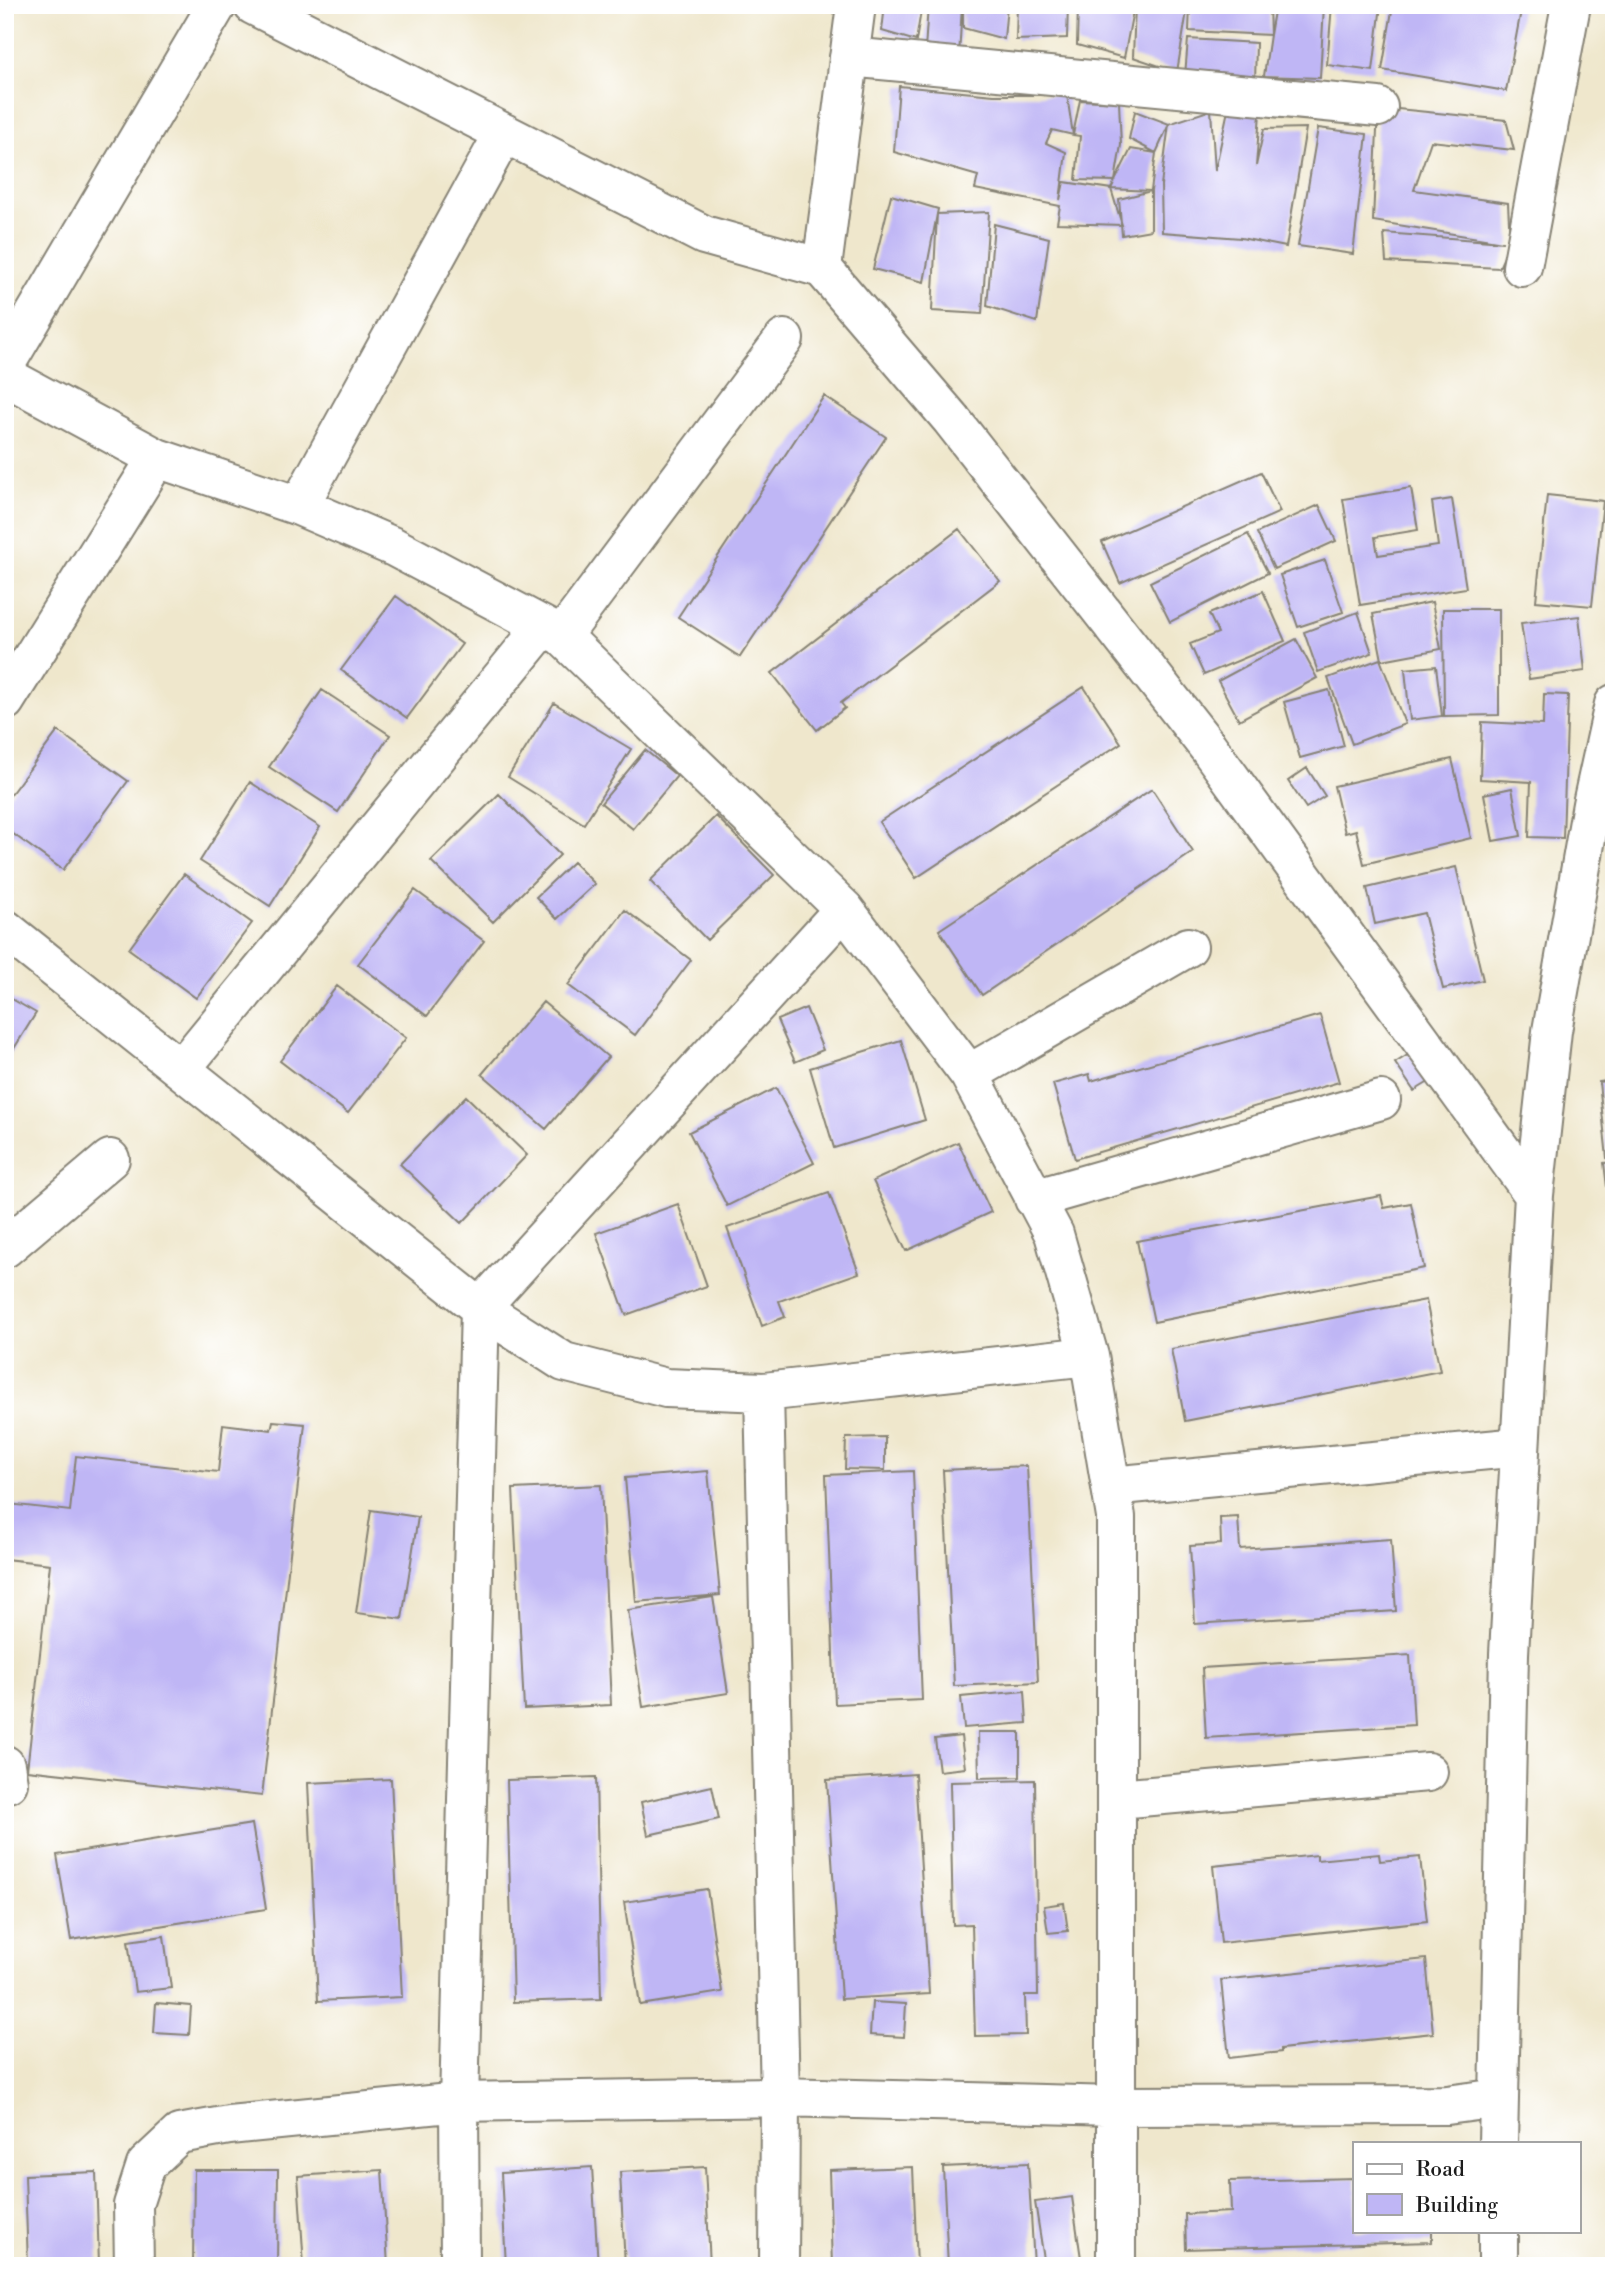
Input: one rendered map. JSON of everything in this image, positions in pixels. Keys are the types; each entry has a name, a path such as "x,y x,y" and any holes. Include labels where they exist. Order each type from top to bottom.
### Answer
{"street":[{"path":"5,365 216,5"},
{"path":"253,5 704,234 822,268 951,419 1208,747 1534,1195"},
{"path":"822,268 856,5"},
{"path":"1522,267 1571,5"},
{"path":"849,57 1378,107"},
{"path":"299,506 504,133"},
{"path":"181,1069 553,632 784,339"},
{"path":"5,376 157,458 299,506 394,547 553,632 844,909 970,1074 1054,1234 1088,1356 1116,1517 1116,2266"},
{"path":"5,701 157,458"},
{"path":"1498,2142 1509,1654 1534,1195 1552,1031 1603,806 1614,704"},
{"path":"460,2266 459,2102 480,1308 844,909"},
{"path":"5,929 480,1308 564,1362 666,1388 764,1392 1088,1356"},
{"path":"970,1074 1188,947"},
{"path":"1034,1199 1381,1101"},
{"path":"5,1248 110,1159"},
{"path":"764,1392 780,2097 779,2266"},
{"path":"1111,1486 1521,1447"},
{"path":"1117,1799 1427,1772"},
{"path":"134,2266 133,2205 146,2165 179,2134 229,2125 459,2102 780,2097 1115,2106 1447,2105 1499,2098"},
{"path":"1497,2266 1498,2232"}],"building":[{"path":"885,5 922,5 916,41 882,31"},
{"path":"928,5 962,5 959,57 925,50"},
{"path":"963,5 1007,5 1004,39 963,28"},
{"path":"1017,5 1068,5 1067,38 1016,40"},
{"path":"1078,5 1134,5 1124,58 1077,45"},
{"path":"1135,5 1188,5 1177,72 1133,57"},
{"path":"1190,5 1269,5 1270,35 1189,31"},
{"path":"1275,5 1324,5 1320,78 1264,76"},
{"path":"1332,5 1381,5 1373,71 1327,65"},
{"path":"1393,5 1522,5 1506,91 1382,70"},
{"path":"1188,39 1256,43 1255,83 1185,76"},
{"path":"899,86 994,95 1067,95 1073,135 1052,130 1046,143 1066,152 1060,200 1064,182 1111,189 1122,225 1057,223 1060,206 975,189 978,176 894,152"},
{"path":"1080,100 1119,102 1121,145 1115,181 1076,180 1080,136 1073,135"},
{"path":"1378,107 1506,120 1514,150 1431,141 1414,190 1508,203 1510,243 1499,268 1386,262 1384,233 1503,242 1373,221"},
{"path":"1211,110 1215,171 1228,110 1260,113 1256,166 1264,129 1306,128 1286,247 1241,238 1162,232 1161,185 1169,124"},
{"path":"1135,111 1169,124 1156,153 1129,139"},
{"path":"1318,128 1367,134 1353,254 1298,246"},
{"path":"1131,149 1156,153 1151,191 1111,189"},
{"path":"1151,191 1151,230 1122,235 1119,199"},
{"path":"891,195 938,209 924,282 873,269"},
{"path":"989,212 982,314 932,311 937,214"},
{"path":"994,224 1049,238 1037,322 987,306"},
{"path":"824,396 886,437 740,657 678,617"},
{"path":"1261,472 1280,512 1120,583 1102,542"},
{"path":"1411,488 1418,530 1375,537 1378,555 1438,546 1432,502 1452,499 1466,588 1360,605 1343,499"},
{"path":"1547,495 1603,501 1592,606 1536,601"},
{"path":"1319,505 1336,541 1274,569 1257,533"},
{"path":"959,529 1000,581 841,703 845,708 817,730 772,673"},
{"path":"1248,534 1268,573 1170,622 1150,582"},
{"path":"1325,560 1343,612 1298,627 1280,575"},
{"path":"1263,591 1285,641 1204,675 1190,644 1218,633 1209,614"},
{"path":"396,596 462,644 407,718 341,670"},
{"path":"1432,602 1441,649 1382,660 1373,614"},
{"path":"1443,609 1499,609 1499,715 1444,716"},
{"path":"1358,612 1372,653 1318,672 1304,632"},
{"path":"1579,616 1585,671 1529,679 1521,623"},
{"path":"1296,639 1317,678 1239,720 1218,681"},
{"path":"1380,659 1405,724 1352,744 1328,678"},
{"path":"1436,666 1442,716 1410,720 1405,669"},
{"path":"1084,687 1121,743 916,878 879,822"},
{"path":"322,690 390,735 338,812 269,767"},
{"path":"1329,690 1344,746 1300,758 1284,702"},
{"path":"1544,694 1568,695 1563,838 1529,837 1531,782 1480,779 1482,722 1543,725"},
{"path":"554,703 631,749 584,824 508,777"},
{"path":"58,731 128,781 63,870 5,828 5,802"},
{"path":"645,750 677,776 633,829 601,803"},
{"path":"1452,759 1471,838 1364,864 1356,830 1345,833 1334,786"},
{"path":"1307,768 1325,796 1306,808 1288,781"},
{"path":"250,782 320,827 270,906 200,861"},
{"path":"1512,788 1521,836 1493,841 1484,794"},
{"path":"1152,789 1193,852 982,995 939,930"},
{"path":"499,794 560,855 493,922 431,861"},
{"path":"716,816 774,875 707,940 650,881"},
{"path":"573,862 595,884 557,919 536,897"},
{"path":"1456,867 1483,980 1443,989 1424,913 1375,924 1367,888"},
{"path":"184,874 252,923 196,998 129,949"},
{"path":"415,890 484,941 427,1016 358,964"},
{"path":"625,910 691,960 635,1035 568,985"},
{"path":"337,986 406,1038 348,1113 280,1061"},
{"path":"5,995 36,1013 5,1063"},
{"path":"543,1002 608,1057 546,1129 482,1074"},
{"path":"806,1008 823,1050 795,1062 777,1020"},
{"path":"1320,1015 1339,1082 1075,1159 1053,1084 1089,1074 1091,1081"},
{"path":"901,1040 925,1120 834,1148 810,1068"},
{"path":"1419,1048 1437,1077 1414,1091 1395,1063"},
{"path":"1614,1080 1614,1157 1607,1158 1599,1082"},
{"path":"776,1088 814,1163 727,1206 689,1132"},
{"path":"466,1096 527,1155 462,1223 400,1164"},
{"path":"958,1142 991,1212 906,1251 873,1181"},
{"path":"1614,1162 1614,1195 1608,1195 1604,1163"},
{"path":"829,1193 859,1273 779,1301 785,1317 762,1326 727,1228"},
{"path":"1381,1196 1384,1208 1411,1203 1424,1268 1154,1322 1137,1241"},
{"path":"678,1204 707,1286 626,1315 596,1233"},
{"path":"1426,1300 1440,1371 1185,1421 1171,1349"},
{"path":"273,1421 305,1424 262,1796 27,1770 50,1564 5,1559 9,1504 70,1511 76,1456 218,1472 223,1424 271,1430"},
{"path":"885,1437 885,1470 845,1469 846,1438"},
{"path":"1027,1466 1038,1682 954,1686 943,1470"},
{"path":"708,1471 720,1595 636,1602 625,1478"},
{"path":"913,1471 922,1700 835,1704 826,1475"},
{"path":"601,1485 611,1705 524,1709 513,1489"},
{"path":"371,1510 418,1517 402,1619 356,1613"},
{"path":"1238,1517 1240,1549 1391,1539 1396,1611 1195,1624 1190,1546 1221,1544 1220,1518"},
{"path":"713,1597 728,1693 643,1707 628,1610"},
{"path":"1410,1655 1414,1725 1206,1738 1202,1668"},
{"path":"1025,1691 1027,1723 964,1728 961,1697"},
{"path":"978,1732 1020,1732 1020,1777 979,1778"},
{"path":"961,1736 965,1768 939,1771 935,1739"},
{"path":"915,1774 929,1994 841,1999 827,1780"},
{"path":"596,1777 601,1999 513,2002 507,1780"},
{"path":"391,1779 402,1997 318,2001 308,1783"},
{"path":"1035,1780 1038,1995 1025,1995 1026,2035 975,2036 972,1924 953,1925 950,1782"},
{"path":"712,1786 719,1819 648,1835 641,1802"},
{"path":"252,1824 266,1909 71,1940 57,1855"},
{"path":"1379,1854 1380,1861 1420,1857 1427,1921 1221,1943 1213,1866 1317,1855 1317,1860"},
{"path":"707,1889 722,1992 640,2005 624,1902"},
{"path":"1064,1903 1068,1931 1048,1933 1044,1906"},
{"path":"164,1936 171,1988 135,1992 128,1941"},
{"path":"1426,1959 1433,2033 1281,2049 1281,2052 1229,2058 1221,1980"},
{"path":"872,2002 906,2004 904,2037 870,2035"},
{"path":"156,2003 191,2006 189,2035 154,2033"},
{"path":"1028,2163 1034,2266 948,2266 943,2167"},
{"path":"592,2167 598,2266 506,2266 501,2173"},
{"path":"705,2167 710,2266 625,2266 620,2172"},
{"path":"913,2167 917,2266 832,2266 829,2170"},
{"path":"194,2170 278,2170 277,2266 193,2266"},
{"path":"382,2170 388,2266 304,2266 298,2176"},
{"path":"96,2172 99,2264 28,2266 25,2175"},
{"path":"1353,2178 1353,2232 1432,2232 1432,2242 1186,2249 1185,2214 1231,2212 1230,2181"},
{"path":"1072,2197 1082,2265 1045,2266 1035,2202"}]}
